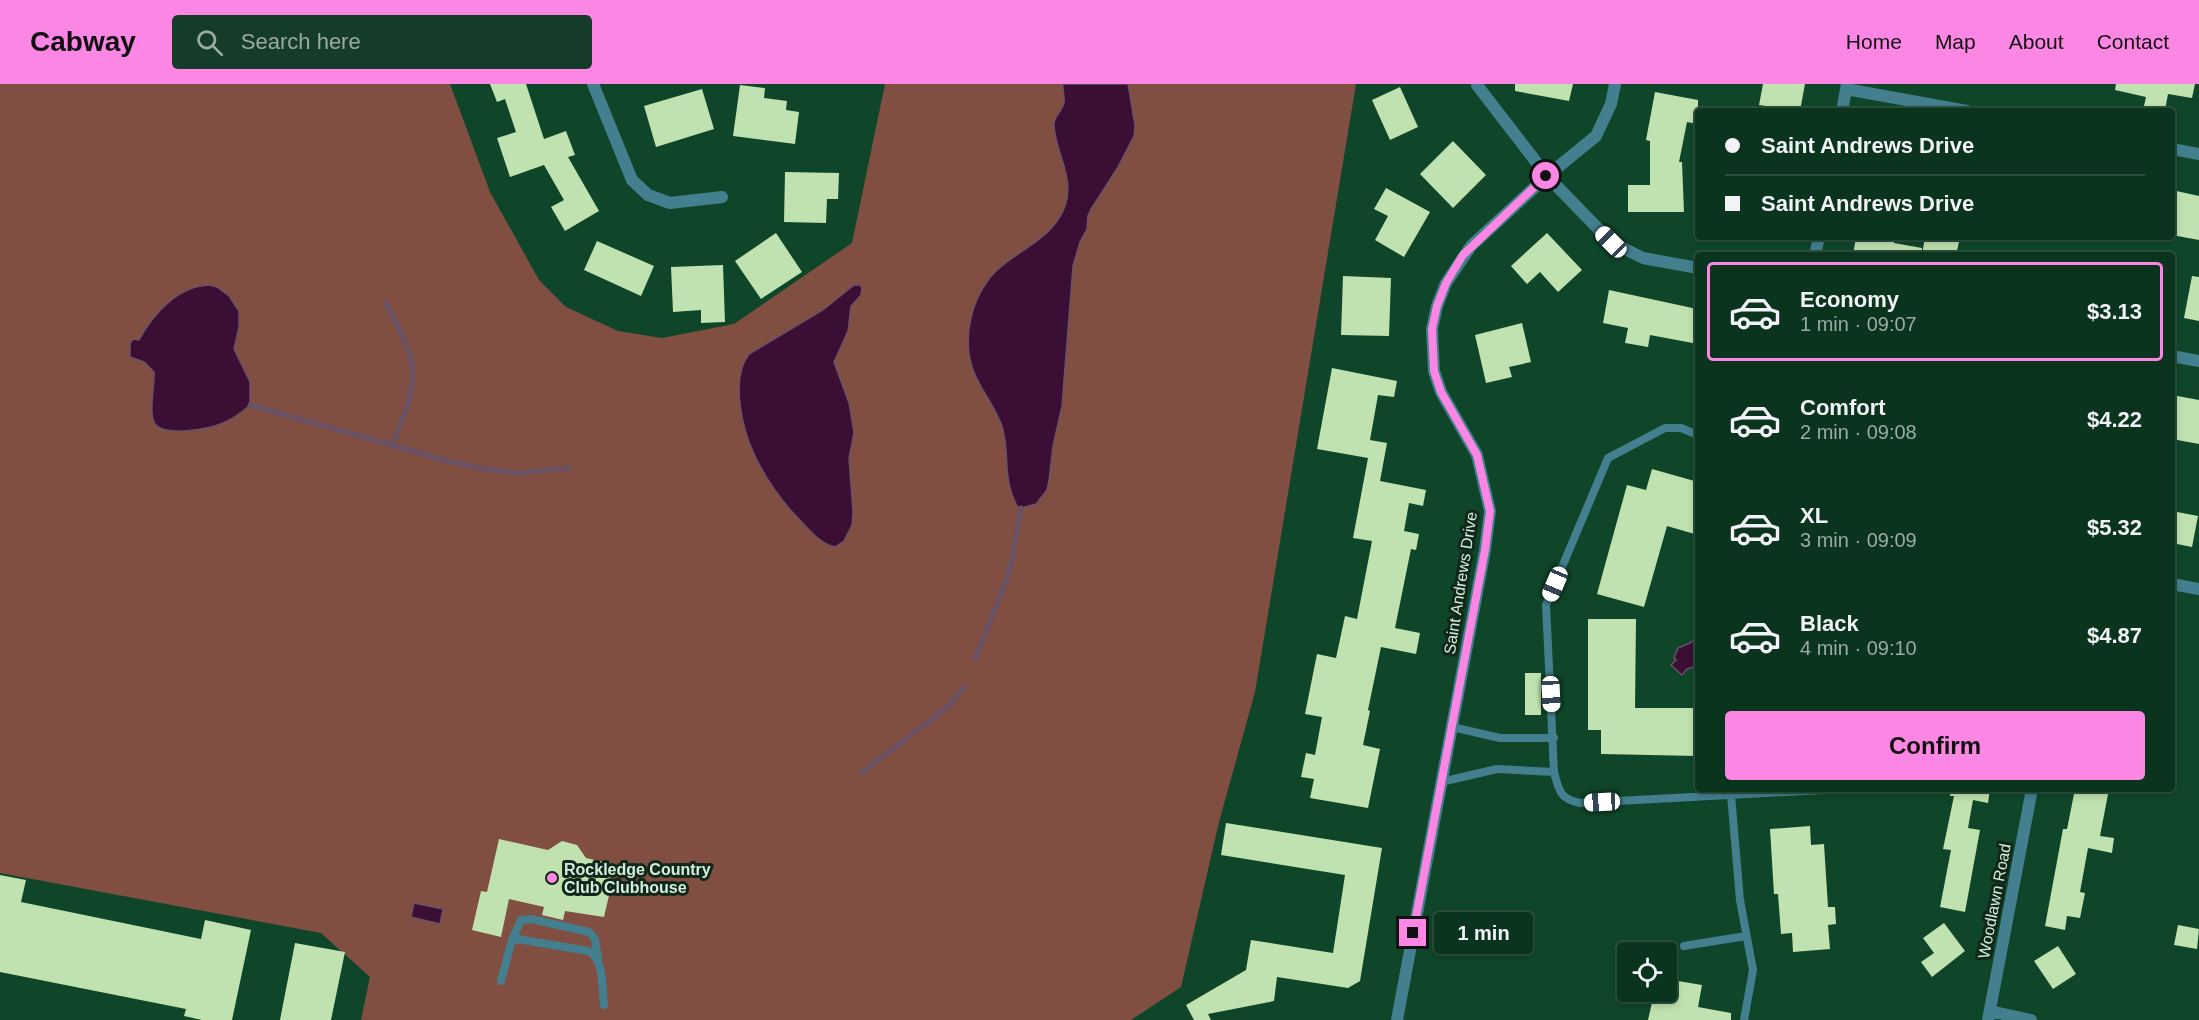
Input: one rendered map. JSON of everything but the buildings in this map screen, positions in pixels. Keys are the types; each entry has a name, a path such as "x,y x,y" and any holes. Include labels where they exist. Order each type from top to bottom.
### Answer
{"street":[{"path":"593,84 632,180 648,195 669,203 722,197"},
{"name":"Saint Andrews Drive","path":"1397,1020 1485,550 1490,511 1477,455 1441,392 1434,371 1432,329 1437,306 1446,283 1463,255 1546,176 1596,136 1611,104 1615,84"},
{"path":"1477,85 1546,176 1611,242 1643,258 1695,267"},
{"path":"1842,108 1846,86 1952,108"},
{"path":"2175,150 2199,154"},
{"path":"2175,357 2199,361"},
{"path":"2175,585 2199,590"},
{"name":"Woodlawn Road","path":"1989,1016 2031,792"},
{"path":"1989,1016 2031,1020"}],"lane":[{"path":"1695,434 1681,428 1665,428 1608,458 1546,605 1554,772 1560,793 1567,801 1580,803 1786,792"},
{"path":"1452,727 1500,738 1554,738"},
{"path":"1442,782 1497,769 1554,772"},
{"path":"1731,795 1740,900 1753,970 1744,1020"},
{"path":"501,981 511,943 521,920 531,919 589,932 595,939 604,1005"},
{"path":"1684,946 1746,936"},
{"path":"511,943 524,938 588,951 595,954 598,961"}],"shaded area":[{"path":"0,84 450,84 490,192 539,280 566,307 618,331 662,338 734,324 852,243 885,84 1356,84 1255,692 1219,822 1181,987 1131,1020 361,1020 370,977 321,933 0,873"},
{"path":"1063,84 1128,84 1135,126 1134,136 1118,167 1091,209 1087,229 1080,242 1073,266 1062,406 1053,446 1047,490 1036,504 1021,508 1017,506 1009,485 1005,440 1001,424 971,364 968,336 974,307 987,282 1005,263 1035,243 1053,227 1065,206 1068,186 1054,126 1064,102"},
{"path":"209,285 217,287 229,296 239,311 239,327 234,349 250,382 250,405 241,413 208,428 177,431 160,428 155,424 152,413 154,372 144,362 130,357 130,343 133,339 139,340 159,311 177,296 187,290"},
{"path":"854,285 860,285 861,295 851,306 848,331 834,362 849,403 854,433 849,458 853,512 852,525 844,541 835,547 819,539 809,530 784,502 763,472 746,432 739,390 743,364 749,354 823,310"},
{"path":"1695,639 1695,667 1687,669 1682,675 1671,665 1676,660 1674,658 1678,648"},
{"path":"414,903 443,909 440,924 411,917"}],"waterway":[{"path":"386,303 407,348 413,374 410,395 392,446"},
{"path":"250,405 448,461 485,469 517,473 569,468"},
{"path":"975,659 1006,581 1021,508"},
{"path":"861,773 948,707 964,687"}],"place":[{"name":"Rockledge Country Club Clubhouse","path":"552,878"}],"route":[{"path":"1413,933 1485,550 1490,511 1477,455 1441,392 1434,371 1432,329 1437,306 1446,283 1463,255 1546,176"}]}
